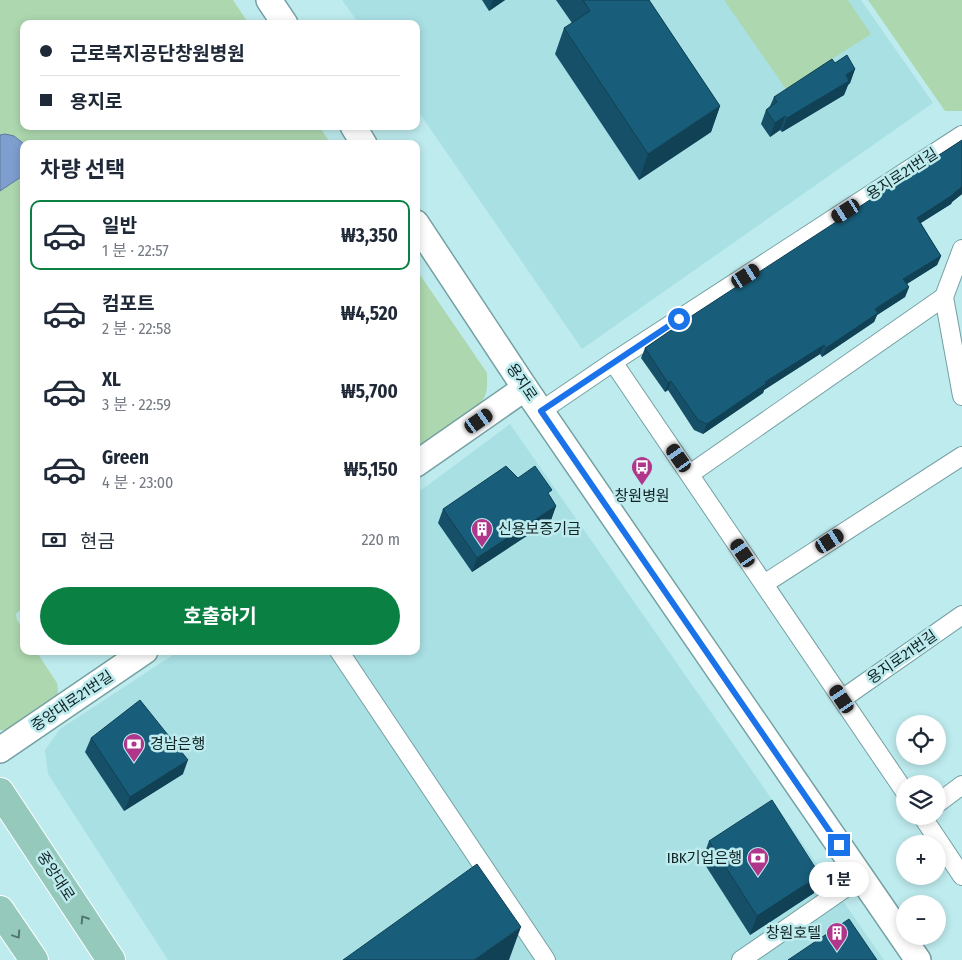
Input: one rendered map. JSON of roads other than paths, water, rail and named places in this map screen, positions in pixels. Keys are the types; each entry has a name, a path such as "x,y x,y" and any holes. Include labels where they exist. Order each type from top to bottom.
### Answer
{"main road":[{"path":"269,0 282,20"},
{"name":"용지로","path":"420,229 525,388 918,960"},
{"path":"420,461 525,388"},
{"name":"중앙대로21번길","path":"0,750 139,655"},
{"name":"중앙대로","path":"0,792 111,960"},
{"path":"0,910 34,960"}],"street":[{"name":"용지로21번길","path":"541,411 613,362 962,135"},
{"path":"962,249 944,297 962,396"},
{"path":"690,474 944,297"},
{"path":"613,362 896,779"},
{"path":"764,584 962,456"},
{"name":"용지로21번길","path":"842,699 962,615"},
{"path":"342,655 546,960"},
{"path":"946,797 962,785"},
{"path":"928,825 962,876"},
{"path":"741,960 861,877"}],"place":[{"name":"창원병원","path":"642,486"},
{"name":"신용보증기금","path":"482,548"},
{"name":"경남은행","path":"134,763"},
{"name":"IBK기업은행","path":"758,877"},
{"name":"창원호텔","path":"837,952"}]}
